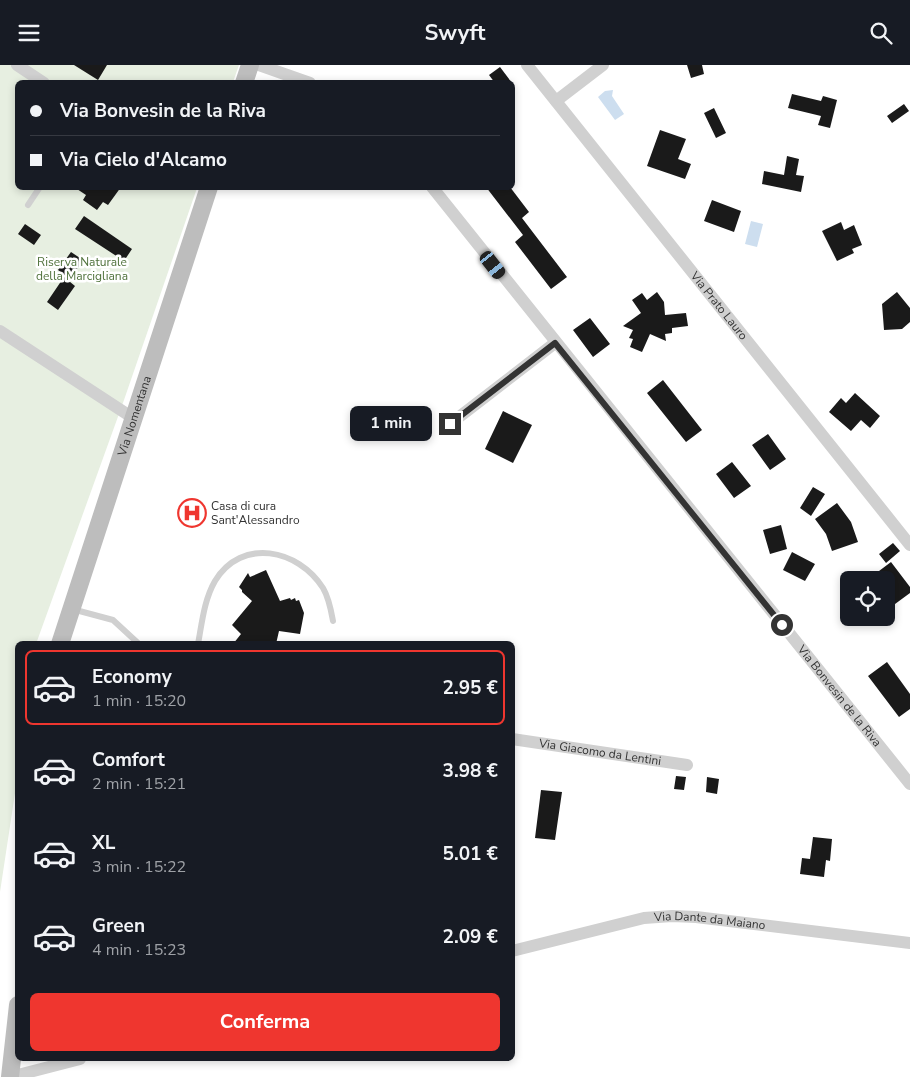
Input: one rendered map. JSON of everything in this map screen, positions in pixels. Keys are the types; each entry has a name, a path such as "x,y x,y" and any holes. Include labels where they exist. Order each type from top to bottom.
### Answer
{"main road":[{"path":"245,80 250,65"},
{"name":"Via Nomentana","path":"61,641 206,190"},
{"path":"10,1077 15,1032"}],"street":[{"path":"17,65 40,80"},
{"path":"259,65 302,80"},
{"name":"Via Prato Lauro","path":"527,65 910,545"},
{"path":"556,101 602,65"},
{"name":"Via Bonvesin de la Riva","path":"434,190 910,784"},
{"path":"0,331 133,418"},
{"path":"450,424 555,343"},
{"name":"Via Giacomo da Lentini","path":"515,739 687,765"},
{"name":"Via Dante da Maiano","path":"515,950 635,920 672,916 696,917 910,943"},
{"path":"10,1077 72,1061"}],"lane":[{"path":"28,205 38,190"},
{"path":"198,641 204,608 216,580 235,561 247,555 272,553 284,556 308,570 326,595 332,621"},
{"path":"71,609 113,620 136,641"}],"green space":[{"name":"Riserva Naturale della Marcigliana","path":"0,65 239,65 234,80 15,80 15,190 196,190 124,400 37,641 15,641 15,793 0,892"}],"water":[{"path":"613,90 612,96 624,114 615,120 598,97 605,91"},
{"path":"751,221 763,224 757,247 745,244"}],"building":[{"path":"74,65 107,65 98,80"},
{"path":"687,65 702,65 704,74 691,78"},
{"path":"500,67 510,80 493,80 489,75"},
{"path":"792,94 821,101 823,96 837,100 830,128 818,125 821,116 788,108"},
{"path":"904,104 909,111 892,123 887,116"},
{"path":"714,108 726,133 716,138 704,113"},
{"path":"660,130 686,139 678,159 691,164 685,179 647,166"},
{"path":"787,156 799,159 796,175 804,176 801,192 762,184 764,171 784,175"},
{"path":"78,190 119,190 108,205 103,202 97,210 83,200 86,195"},
{"path":"488,190 512,190 529,212 522,218 567,277 551,289 515,242 523,235"},
{"path":"712,200 741,211 734,232 704,221"},
{"path":"84,216 132,249 124,261 75,229"},
{"path":"841,222 844,230 854,225 862,245 852,249 854,253 837,261 822,231"},
{"path":"25,224 41,235 34,245 18,234"},
{"path":"71,252 83,260 70,279 58,270"},
{"path":"64,277 75,286 58,310 47,302"},
{"path":"657,292 664,302 665,315 686,313 688,326 672,328 672,333 665,334 666,341 650,334 642,352 630,347 633,339 629,338 633,330 623,326 641,313 632,300 642,293 647,300"},
{"path":"897,292 910,308 910,322 902,329 884,330 882,304"},
{"path":"590,318 610,344 593,357 573,330"},
{"path":"663,380 702,430 686,442 647,393"},
{"path":"855,393 880,416 870,428 861,420 851,431 829,412 841,398 846,403"},
{"path":"503,411 532,425 513,463 485,449"},
{"path":"768,434 786,459 770,470 752,445"},
{"path":"732,462 751,486 734,498 716,474"},
{"path":"813,487 825,494 811,516 800,508"},
{"path":"837,503 851,522 858,542 832,551 826,534 815,519"},
{"path":"781,525 787,549 770,554 763,530"},
{"path":"893,543 900,551 886,563 879,554"},
{"path":"792,552 815,564 805,581 783,570"},
{"path":"891,562 910,587 910,593 895,604 895,571 879,571"},
{"path":"266,570 280,601 290,598 291,600 295,598 296,601 299,600 304,613 300,634 279,631 277,641 235,641 241,634 232,625 252,601 239,587 248,573 250,577"},
{"path":"887,662 910,694 910,709 899,717 868,676"},
{"path":"676,776 686,777 684,790 674,789"},
{"path":"707,777 719,779 717,794 706,792"},
{"path":"541,790 562,792 555,840 535,838"},
{"path":"813,837 832,839 830,861 826,860 824,877 800,874 802,858 810,859"}],"place":[{"name":"Casa di cura Sant'Alessandro","path":"192,513"}],"route":[{"path":"450,424 555,343 782,625"}]}
